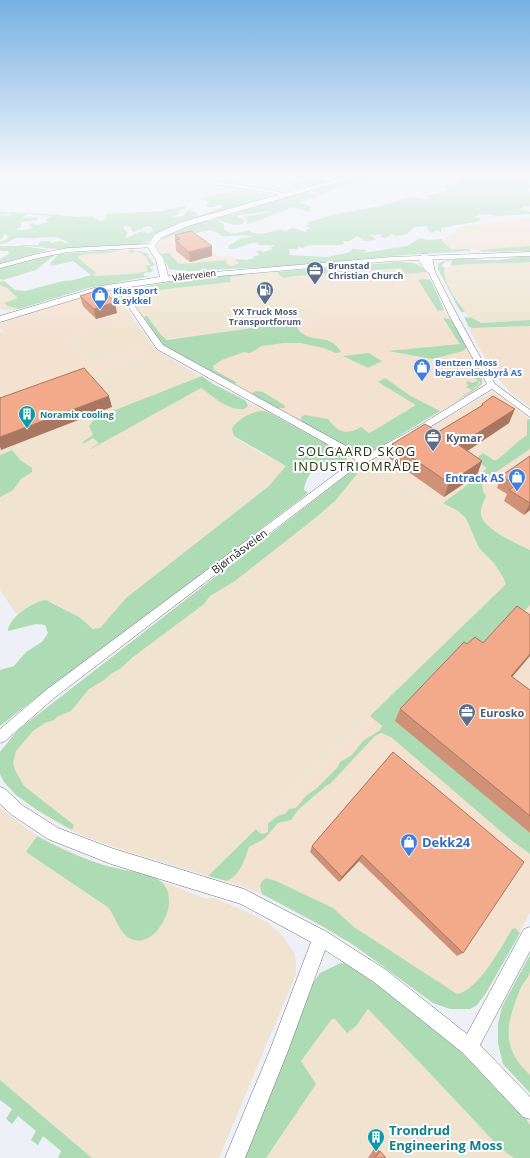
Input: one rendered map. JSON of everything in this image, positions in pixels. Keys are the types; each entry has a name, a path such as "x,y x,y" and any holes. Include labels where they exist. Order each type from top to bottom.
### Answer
{"street":[{"path":"151,246 158,236 174,229"},
{"path":"0,266 44,254 68,250 151,246"},
{"path":"151,246 160,260 165,279"},
{"name":"Vålerveien","path":"0,319 78,295 165,279 218,273 323,266 392,259 530,254"},
{"path":"425,257 427,269 432,272 492,385 530,414"},
{"path":"118,287 160,347 363,460"},
{"name":"Bjørnåsveien","path":"0,736 50,694 348,469 422,428 492,385"},
{"path":"0,794 17,810 53,834 112,856 244,897 321,938 380,976 469,1047 530,1110"},
{"path":"469,1047 530,935"},
{"path":"235,1158 279,1051 321,938"}],"shaded area":[{"path":"458,229 530,229 530,250 451,249 443,242 443,240"},
{"path":"178,233 193,238 200,236 206,239 209,241 211,251 220,257 234,257 241,268 189,271 169,269 158,248 158,245 161,240"},
{"path":"130,250 129,252 135,251 144,255 150,265 148,271 131,274 95,276 64,253"},
{"path":"395,262 414,263 425,269 445,311 466,344 483,382 479,388 455,403 370,452 357,452 260,400 163,345 176,338 315,319 309,307 293,304 278,272 341,268"},
{"path":"530,262 530,320 481,323 468,317 449,287 444,270 459,264 509,264"},
{"path":"278,272 278,275 283,278 293,303 309,307 315,319 159,340 127,293 133,289 187,280 237,274"},
{"path":"1,278 35,304 11,311 0,309"},
{"path":"105,291 117,293 133,318 70,339 93,366 152,345 157,350 0,407 0,332 2,331 0,329 0,321"},
{"path":"133,318 152,345 93,366 70,339"},
{"path":"468,326 473,328 490,328 530,326 530,407 510,392 498,378 479,348"},
{"path":"157,350 213,384 266,411 261,411 250,415 235,423 234,437 266,456 285,464 286,468 269,486 126,598 100,628 96,630 93,629 79,617 52,602 38,602 17,615 0,590 0,407"},
{"path":"491,392 496,393 530,419 530,550 411,487 368,461 384,454"},
{"path":"368,461 411,487 530,550 530,629 488,601 208,876 123,850 81,835 53,821 37,810 16,795 4,782 0,774 0,752 18,730 343,477"},
{"path":"488,601 530,629 530,913 486,993 477,1005 470,1009 450,1009 433,1003 355,946 297,912 262,894 227,881 208,876"},
{"path":"0,808 37,836 86,859 107,866 141,874 207,899 214,898 248,912 268,923 282,935 295,954 296,974 219,1158 92,1158 0,1080"},
{"path":"530,955 530,1093 503,1064 498,1043 498,1024 502,1007"},
{"path":"341,963 377,985 465,1055 530,1122 530,1158 244,1158 314,982 320,973"}],"green space":[{"path":"0,229 124,229 128,233 125,237 126,238 142,231 148,233 153,231 152,229 169,229 155,235 150,240 139,244 58,249 16,245 38,245 41,241 50,241 51,243 62,241 64,243 69,243 53,237 17,238 0,244 0,242 7,239 9,235 4,234 0,240"},
{"path":"131,229 142,229 134,232"},
{"path":"178,229 224,229 234,234 248,231 257,234 279,229 285,231 296,229 305,232 309,229 412,229 407,234 397,236 391,234 388,237 382,238 380,236 382,234 369,235 376,239 375,240 365,241 357,236 350,241 343,241 344,244 340,245 310,245 302,248 298,246 299,249 287,249 290,250 289,255 327,257 351,252 352,249 367,250 363,253 407,246 420,238 428,240 442,239 443,242 451,249 471,250 288,266 189,271 169,269 162,254 169,253 178,263 181,264 226,260 227,264 231,266 239,264 235,259 247,260 255,258 252,257 260,255 256,252 260,250 264,252 272,249 271,247 275,245 258,245 259,243 255,243 229,249 228,246 241,238 253,237 221,236 210,230 194,233 178,233 161,240 165,236"},
{"path":"428,229 441,229 441,232 436,231 432,233 428,231"},
{"path":"0,246 23,246 48,250 0,264 0,259 9,254 8,251 0,251"},
{"path":"530,246 530,251 483,252 479,250"},
{"path":"118,250 109,253 87,254 77,257 97,274 92,274 95,276 131,274 148,271 145,266 150,265 144,256 135,251 132,253 128,252 130,250 140,251 148,254 149,255 147,255 155,265 150,267 151,269 153,268 152,272 144,273 144,276 150,276 88,288 19,309 8,306 4,303 18,298 7,288 0,285 0,282 4,281 15,290 25,291 91,275 73,261 51,266 50,263 59,254"},
{"path":"56,254 36,270 3,280 0,279 0,268"},
{"path":"530,257 530,262 451,266 452,260 445,262 441,266 446,269 444,270 446,281 465,312 461,312 459,309 438,269 438,264 450,260 466,259 499,260"},
{"path":"400,262 418,265 426,272 406,274 401,268 283,278 278,274 278,272"},
{"path":"245,273 245,275 230,277 231,282 127,293 147,286 164,283 202,277"},
{"path":"418,280 431,280 444,310 438,311"},
{"path":"147,316 161,335 167,340 295,322 300,331 307,336 332,342 341,352 336,353 324,348 300,343 284,343 262,346 250,353 244,352 222,360 213,366 214,370 238,383 231,384 163,345 144,318"},
{"path":"464,317 472,318 481,323 530,320 530,326 473,328 469,327"},
{"path":"443,318 450,319 459,332 467,347 463,351 433,359 388,351 460,344"},
{"path":"369,353 382,361 368,368 343,356"},
{"path":"473,367 480,374 482,384 453,403 472,390 466,387 469,385 466,383 468,381 472,383 477,381 479,382 478,385 473,388 474,389 481,383 472,376 461,372"},
{"path":"202,376 213,384 245,400 248,406 244,409 232,408 201,388 91,449 99,443 93,438 83,444 84,441 93,435 89,426 95,418"},
{"path":"385,378 409,395 440,411 380,447 364,453 350,449 303,423 301,419 302,416 305,415 328,419 339,430 347,432 361,427 369,433 416,405 378,382"},
{"path":"253,392 263,392 284,405 285,408 277,408 252,395"},
{"path":"261,411 266,411 343,453 347,458 347,461 323,463 315,469 306,481 304,490 308,493 307,494 0,726 0,670 14,666 26,652 42,642 48,633 45,625 36,624 8,631 12,621 22,611 35,603 46,600 79,617 93,629 100,628 126,598 269,486 286,466 234,436 232,429 244,417"},
{"path":"530,419 530,449 483,481 483,491 486,496 482,505 481,514 487,525 509,540 530,550 530,605 516,619 396,721 530,833 530,854 511,840 391,737 381,733 375,736 330,784 298,810 291,820 278,823 264,839 249,847 236,875 227,881 208,876 256,829 258,832 263,834 268,832 268,824 272,820 277,816 285,814 289,809 296,808 307,795 317,788 338,767 340,762 352,755 363,741 380,730 382,726 370,716 506,584 494,563 479,548 466,518 458,511 443,503 487,468 479,463 478,457 483,453 494,460 497,460 527,435 527,420"},
{"path":"12,450 20,460 32,468 32,472 21,479 13,490 0,497 0,455"},
{"path":"357,467 362,468 335,501 314,519 235,581 210,596 204,604 133,657 120,669 89,689 71,711 45,723 33,731 16,751 13,763 24,786 74,825 72,830 37,810 16,795 4,782 0,774 0,752 18,730"},
{"path":"37,836 62,849 89,860 156,878 166,887 169,899 166,917 162,924 150,937 144,940 136,941 126,936 120,929 109,908 26,852"},
{"path":"266,878 276,881 333,908 354,927 457,994 465,991 481,977 512,929 515,928 520,933 486,993 477,1005 470,1009 450,1009 433,1003 355,946 324,927 262,894 260,886 262,881"},
{"path":"530,955 530,971 521,987 512,1011 509,1033 510,1044 514,1054 520,1064 530,1075 530,1093 503,1064 498,1043 498,1024 502,1007"},
{"path":"341,963 348,964 451,1042 522,1113 530,1125 530,1158 514,1158 500,1148 368,1009 356,1026 347,1033 335,1019 332,1019 301,1061 316,1084 266,1158 244,1158 314,982 320,973"},
{"path":"0,1080 92,1158 58,1158 61,1151 43,1136 38,1145 31,1140 36,1131 18,1116 12,1124 6,1119 12,1109 0,1100"}],"building":[{"path":"191,231 212,246 189,252 175,240 180,239 175,235"},
{"path":"101,289 115,302 94,309 80,296"},
{"name":"Noramix cooling","path":"84,368 109,396 0,437 0,398"},
{"path":"493,396 515,409 459,445 482,461 449,483 392,444 425,424 438,432 483,405 482,404"},
{"path":"530,456 530,503 509,490 516,485 501,476"},
{"name":"Eurosko","path":"517,606 530,615 530,654 511,676 530,690 530,816 400,709 464,642 467,644 475,637 483,643"},
{"name":"Dekk24","path":"393,752 524,862 463,953 362,855 342,877 312,846"},
{"path":"380,1151 386,1158 375,1158"}],"place":[{"name":"Brunstad Christian Church","path":"315,285"},
{"name":"YX Truck Moss Transportforum","path":"265,305"},
{"name":"Kias sport & sykkel","path":"100,310"},
{"name":"Bentzen Moss begravelsesbyrå AS","path":"422,382"},
{"name":"Noramix cooling","path":"27,429"},
{"name":"Kymar","path":"433,452"},
{"name":"Entrack AS","path":"517,492"},
{"name":"Eurosko","path":"467,727"},
{"name":"Dekk24","path":"409,857"},
{"name":"Trondrud Engineering Moss","path":"376,1152"}],"district":[{"name":"SOLGAARD SKOG INDUSTRIOMRÅDE","path":"357,458"}]}
